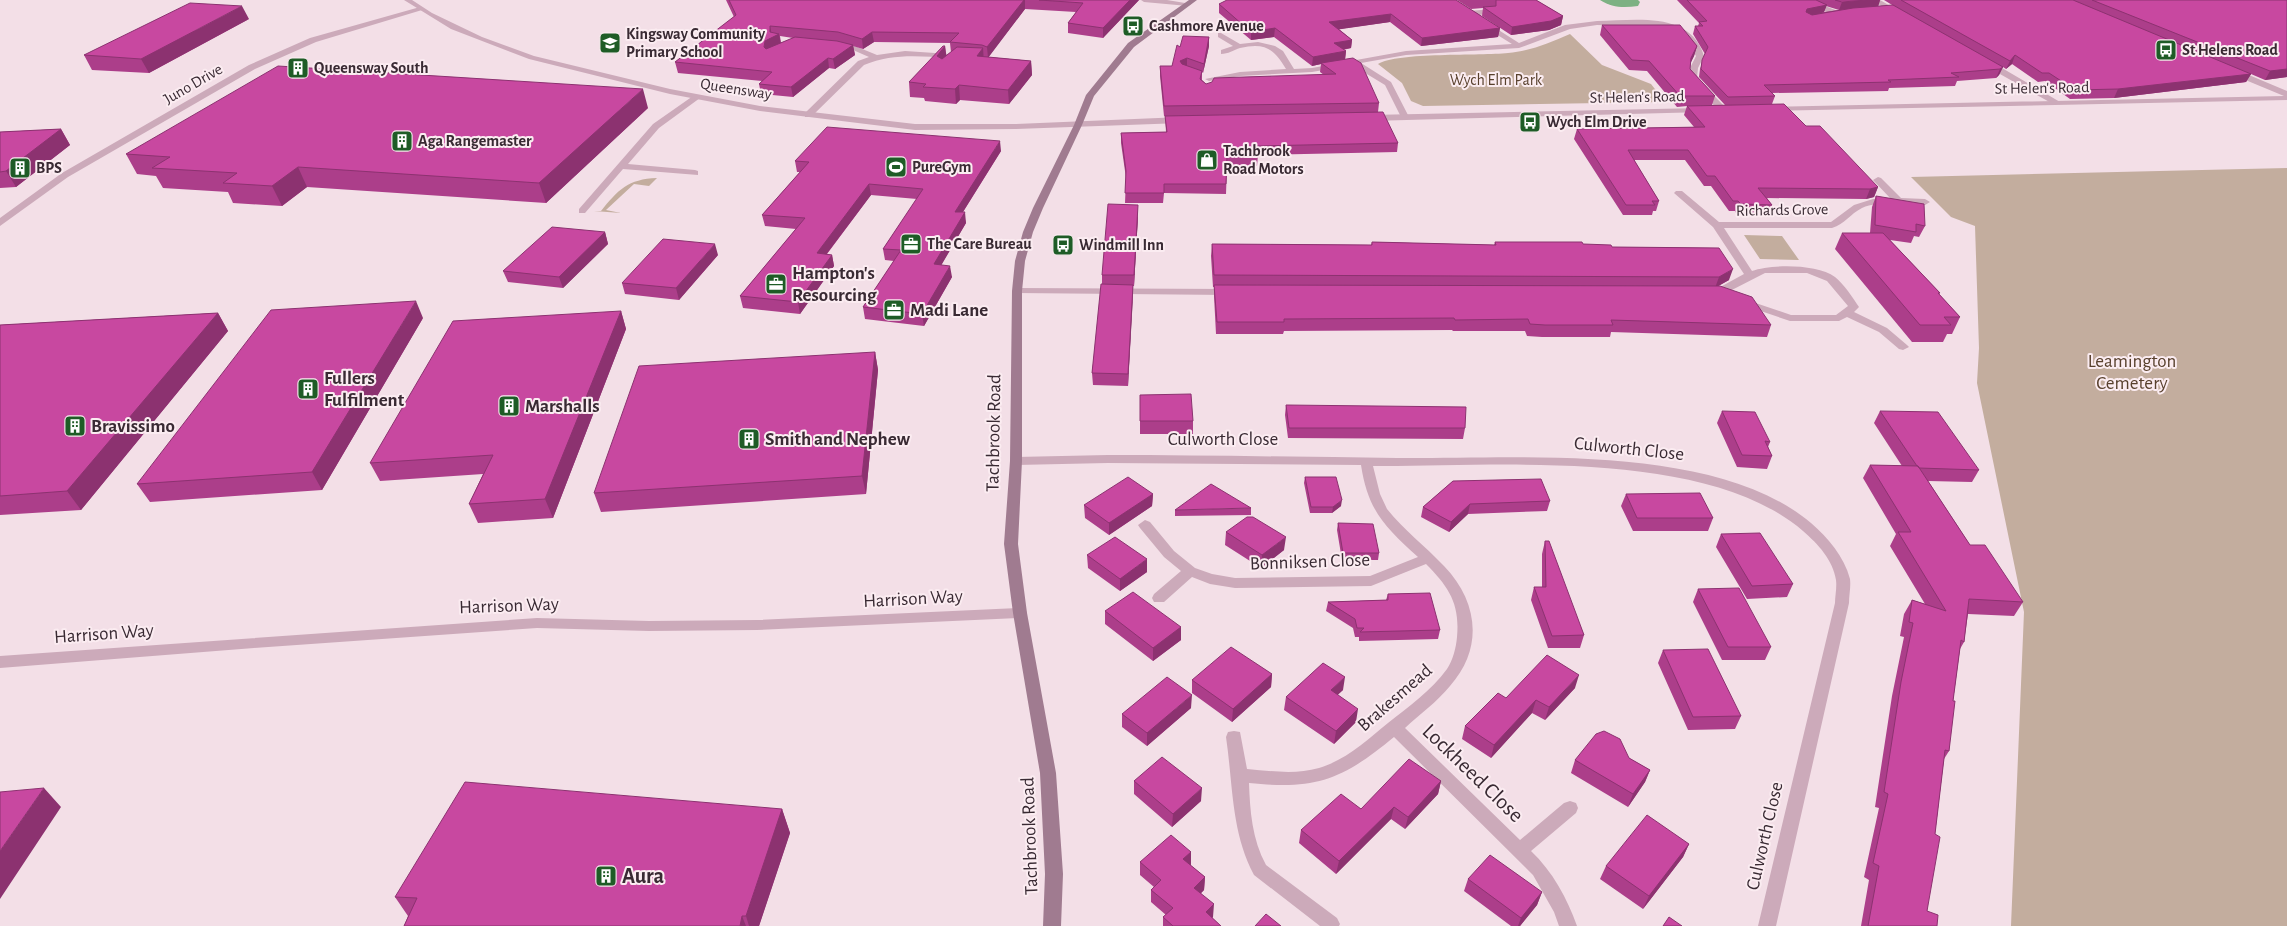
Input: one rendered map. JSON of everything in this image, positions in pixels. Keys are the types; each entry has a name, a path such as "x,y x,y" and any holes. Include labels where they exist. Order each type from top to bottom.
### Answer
{"main road":[{"name":"Tachbrook Road","path":"1052,926 1054,874 1048,773 1034,684 1020,614 1011,544 1016,461 1017,291 1020,260 1028,232 1078,125 1090,94 1128,48 1164,19 1191,2"}],"street":[{"name":"Queensway","path":"407,0 420,9 476,37 560,65 696,98 808,115 915,127 1012,128 1078,125"},
{"path":"1144,0 1191,2"},
{"path":"1876,0 1908,18"},
{"path":"1814,4 1838,14"},
{"name":"Juno Drive","path":"0,223 65,175 252,67 313,40 420,9"},
{"path":"1878,10 1892,9"},
{"path":"1490,11 1465,11 1519,46"},
{"path":"1824,18 1846,13"},
{"name":"St Helen's Road","path":"1360,118 1727,110 1693,78 1694,68 1700,56 1698,49 1679,28 1672,25 1629,22 1587,24 1568,27 1519,46"},
{"path":"1222,35 1237,46"},
{"path":"1224,52 1237,46 1260,45 1276,50 1292,72"},
{"path":"830,46 856,48 875,57"},
{"path":"1207,90 1206,78 1320,69 1406,53 1482,50 1519,46"},
{"path":"808,115 861,63 875,57 915,53 956,57 950,63"},
{"path":"1983,60 2056,102"},
{"path":"1353,62 1388,84 1405,117"},
{"path":"2222,67 2287,94"},
{"path":"582,211 662,120 696,98"},
{"name":"St Helen's Road","path":"1765,109 2287,98"},
{"path":"1078,125 1189,120"},
{"path":"620,166 695,173"},
{"path":"1878,180 1899,202"},
{"name":"Richards Grove","path":"1680,193 1717,225 1749,274"},
{"name":"Richards Grove","path":"1717,225 1832,225 1842,221 1858,206 1870,203 1925,202"},
{"path":"1766,270 1808,270 1831,279 1854,307 1840,318 1790,318 1712,293 1739,282 1749,274 1766,270"},
{"path":"1017,291 1245,292"},
{"path":"1847,313 1883,330 1903,347"},
{"name":"Culworth Close","path":"1016,461 1117,459 1605,465 1673,473 1737,488 1766,500 1793,515 1817,536 1834,558 1842,580 1842,603 1767,926"},
{"name":"Brakesmead","path":"1240,775 1292,779 1310,778 1326,773 1359,755 1441,687 1453,673 1466,634 1465,616 1461,601 1444,574 1394,527 1381,511 1374,495 1366,461"},
{"name":"Bonniksen Close","path":"1145,525 1169,554 1190,571 1210,579 1235,583 1353,582 1371,580 1428,558"},
{"path":"1159,598 1190,571"},
{"name":"Harrison Way","path":"0,662 537,622 649,626 758,625 1020,614"},
{"name":"Lockheed Close","path":"1394,727 1539,870 1552,889 1568,926"},
{"path":"1234,736 1240,775 1244,824 1253,859 1260,870 1331,924"},
{"name":"Lockheed Close","path":"1520,850 1570,808"}],"green space":[{"name":"Wych Elm Park","path":"1570,34 1602,65 1651,84 1665,102 1423,106 1411,101 1402,83 1378,64 1388,60 1420,56 1516,52 1540,46"},
{"name":"Leamington Cemetery","path":"2287,168 2287,926 2011,926 2024,612 1977,383 1979,348 1975,226 1951,217 1911,177"},
{"path":"657,178 649,186 634,184 606,210 621,213 594,211 601,211 613,197 631,183"},
{"path":"1744,235 1782,236 1799,260 1760,259"}],"shaded area":[{"path":"1600,0 1638,0 1640,2 1638,6 1623,7 1609,5"}],"building":[{"path":"729,0 1024,0 987,47 950,42 959,33 872,32 862,39 838,32 770,26 770,32 779,34 765,41 764,47 766,49 795,37 837,41 853,45 833,59 828,58 791,87 759,84 772,72 675,62 736,15"},
{"path":"1039,0 1130,0 1103,28 1068,23 1083,3"},
{"path":"1227,0 1456,0 1500,28 1422,38 1391,14 1329,22 1352,40 1334,43 1346,51 1313,57 1275,28 1251,32 1219,4"},
{"path":"1496,0 1536,0 1563,16 1551,21 1512,27 1483,7 1496,6"},
{"path":"1687,0 1816,0 1827,5 1807,9 1806,12 1812,15 1853,8 1893,5 2003,67 2000,69 1951,73 1959,77 1888,80 1891,82 1764,85 1775,96 1728,97 1701,69 1702,60 1708,47 1695,26 1703,26 1699,22 1707,21"},
{"path":"1835,0 1867,0 1842,2"},
{"path":"1901,0 2073,0 2251,74 2118,89 2075,90 2049,73 2042,73 2015,55 2010,61"},
{"path":"2092,0 2287,0 2287,69 2270,71"},
{"path":"190,3 242,6 141,59 84,55"},
{"path":"1602,25 1680,25 1697,46 1691,58 1690,69 1715,96 1680,96 1649,61 1632,60"},
{"path":"1183,36 1209,37 1204,64 1187,58 1180,61 1182,64 1202,71 1200,79 1206,84 1212,82 1214,78 1336,74 1321,63 1353,58 1361,63 1379,103 1164,106 1160,66 1172,66 1177,45 1180,47"},
{"path":"945,46 937,56 942,59 957,47 983,48 977,56 1031,61 1008,90 959,85 955,89 923,87 926,84 909,82"},
{"name":"Aga Rangemaster","path":"278,66 643,89 539,183 298,167 272,186 223,183 237,173 152,168 170,157 126,154"},
{"path":"1784,104 1806,126 1820,126 1878,187 1870,189 1758,188 1772,205 1741,204 1738,201 1733,201 1715,176 1707,176 1688,150 1628,150 1659,201 1652,201 1655,205 1626,205 1577,129 1705,127 1687,106"},
{"path":"1383,112 1398,143 1257,146 1258,156 1227,156 1226,184 1164,184 1164,193 1125,193 1126,171 1121,133 1167,132 1165,116"},
{"path":"827,127 1000,141 955,212 965,212 934,264 950,266 922,314 863,307 901,250 883,249 923,189 869,184 817,253 832,255 798,302 740,296 805,218 762,215 809,162 795,161"},
{"path":"61,129 6,171 0,172 0,132"},
{"path":"1876,196 1924,204 1925,226 1916,224 1916,232 1875,225"},
{"path":"1108,204 1138,205 1134,275 1102,275"},
{"path":"552,227 605,232 559,277 503,271"},
{"path":"1842,233 1883,233 1960,317 1944,317 1951,325 1920,325"},
{"path":"663,239 715,244 676,288 622,283"},
{"path":"1372,242 1496,245 1495,242 1582,242 1583,244 1611,245 1612,247 1719,248 1733,269 1719,277 1214,275 1212,244 1372,245"},
{"path":"1101,284 1133,285 1128,374 1092,373"},
{"path":"1214,285 1720,286 1752,297 1771,325 1611,320 1613,325 1545,325 1530,324 1528,319 1455,320 1454,318 1284,319 1284,322 1217,322"},
{"name":"Fullers Fulfilment","path":"416,301 312,472 137,484 271,310"},
{"name":"Marshalls","path":"621,311 545,499 469,504 493,455 370,463 453,321"},
{"name":"Bravissimo","path":"218,313 67,491 0,496 0,325"},
{"name":"Smith and Nephew","path":"875,352 862,476 594,493 639,366"},
{"path":"1191,394 1193,421 1140,421 1140,395"},
{"path":"1286,405 1466,407 1465,428 1289,428"},
{"path":"1722,411 1755,412 1770,442 1765,441 1772,456 1742,455"},
{"path":"1880,411 1938,412 1979,470 1919,468"},
{"path":"1870,465 1918,466 1970,545 1985,545 2023,602 1969,599 1964,642 1961,640 1949,751 1945,750 1935,834 1940,837 1927,911 1938,915 1937,926 1868,926 1879,866 1873,863 1888,794 1884,792 1901,682 1913,623 1909,622 1912,600 1946,611 1898,532 1911,532"},
{"path":"1128,477 1153,494 1109,523 1084,505"},
{"path":"1305,477 1336,477 1342,500 1333,507 1311,507"},
{"path":"1541,479 1550,501 1470,504 1451,522 1423,507 1453,481"},
{"path":"1211,484 1251,508 1175,510"},
{"path":"1700,493 1713,518 1637,518 1626,494"},
{"path":"1247,517 1253,517 1286,537 1262,555 1226,532"},
{"path":"1338,523 1373,524 1379,553 1343,553"},
{"path":"1760,533 1793,584 1752,586 1721,534"},
{"path":"1115,537 1147,559 1120,579 1087,555"},
{"path":"1545,541 1549,541 1584,635 1552,636 1534,587 1546,587"},
{"path":"1739,588 1771,647 1728,647 1698,589"},
{"path":"1133,592 1181,627 1153,648 1105,611"},
{"path":"1430,593 1440,630 1360,632 1364,628 1357,628 1355,619 1328,602 1388,600 1388,594"},
{"path":"1231,647 1272,674 1233,709 1192,680"},
{"path":"1708,649 1741,716 1693,717 1663,650"},
{"path":"1547,655 1579,675 1549,707 1536,700 1494,745 1465,726 1498,693 1506,698"},
{"path":"1323,663 1345,677 1331,690 1358,709 1336,731 1286,697"},
{"path":"1167,677 1192,695 1147,733 1122,714"},
{"path":"1604,731 1620,739 1629,758 1650,770 1633,794 1575,760 1596,734"},
{"path":"1162,757 1202,788 1173,814 1134,781"},
{"path":"1409,759 1441,781 1408,817 1394,807 1339,861 1301,830 1341,794 1361,809"},
{"name":"Aura","path":"465,782 782,809 746,916 742,916 740,926 404,926 417,898 395,897"},
{"path":"44,788 0,851 0,792"},
{"path":"1647,815 1689,844 1649,896 1606,866"},
{"path":"1171,835 1191,852 1183,859 1205,877 1194,888 1214,904 1206,912 1221,926 1173,926 1163,917 1173,908 1151,890 1161,880 1140,862"},
{"path":"1490,855 1542,892 1521,918 1468,879"},
{"path":"1266,914 1281,926 1255,926"},
{"path":"1669,917 1682,926 1663,926"}],"place":[{"name":"Cashmore Avenue","path":"1133,26"},
{"name":"Kingsway Community Primary School","path":"610,43"},
{"name":"St Helens Road","path":"2166,50"},
{"name":"Queensway South","path":"298,68"},
{"name":"Wych Elm Drive","path":"1530,122"},
{"name":"Aga Rangemaster","path":"402,141"},
{"name":"Tachbrook Road Motors","path":"1207,160"},
{"name":"PureGym","path":"896,167"},
{"name":"BPS","path":"20,168"},
{"name":"The Care Bureau","path":"911,244"},
{"name":"Windmill Inn","path":"1063,245"},
{"name":"Hampton's Resourcing","path":"776,284"},
{"name":"Madi Lane","path":"894,310"},
{"name":"Fullers Fulfilment","path":"308,389"},
{"name":"Marshalls","path":"509,406"},
{"name":"Bravissimo","path":"75,426"},
{"name":"Smith and Nephew","path":"749,439"},
{"name":"Aura","path":"606,876"}]}
